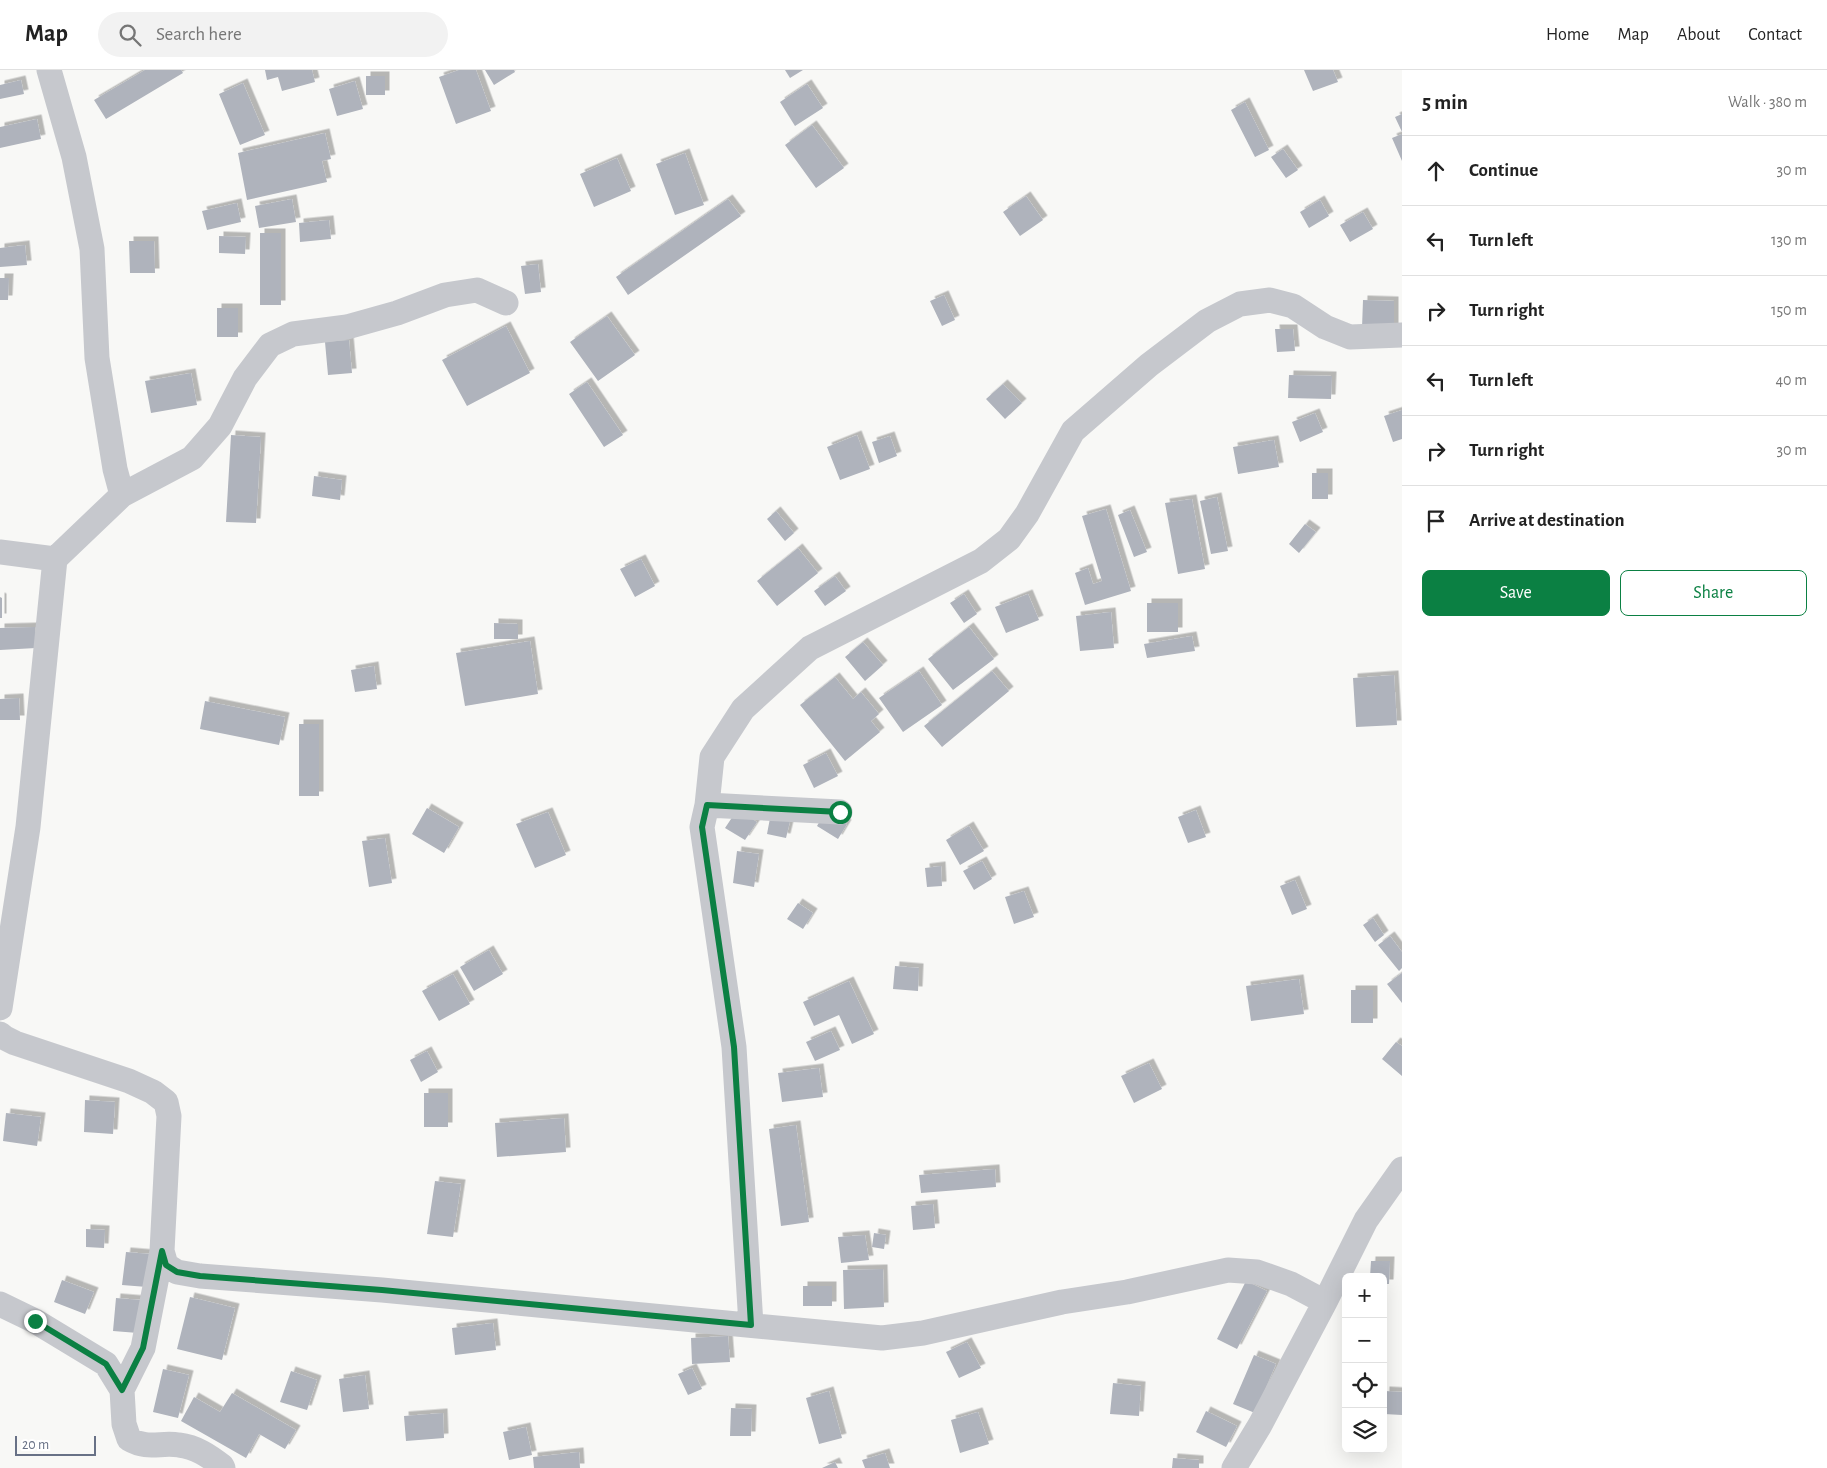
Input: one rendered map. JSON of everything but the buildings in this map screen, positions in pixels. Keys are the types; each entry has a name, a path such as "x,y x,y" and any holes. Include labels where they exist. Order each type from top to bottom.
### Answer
{"street":[{"path":"49,70 74,157 92,250 97,358 115,469 122,495"},
{"path":"0,1008 28,827 54,559 122,495 192,458 220,426 245,378 270,345 293,334 347,327 397,313 445,295 477,290 506,303"},
{"path":"751,1325 734,1047 702,827 707,805 712,757 743,709 810,648 981,561 1008,540 1027,514 1073,431 1149,365 1207,320 1240,304 1270,300 1293,306 1325,327 1350,338 1402,335"},
{"path":"0,552 54,559"},
{"path":"707,805 840,812"},
{"path":"0,1034 15,1042 129,1081 154,1092 166,1102 169,1116 162,1251 143,1348 122,1390"},
{"path":"1234,1468 1260,1425 1366,1220 1402,1170"},
{"path":"162,1251 166,1265 177,1272 200,1276 382,1290 847,1336 890,1337 923,1333 1062,1302 1127,1292 1228,1270 1257,1272 1290,1284 1325,1302"},
{"path":"0,1304 35,1321 106,1364 122,1390 124,1424 129,1439 138,1444 150,1446 179,1445 202,1452 223,1468"}],"route":[{"path":"35,1321 106,1364 122,1390 143,1348 162,1251 166,1265 177,1272 200,1276 382,1290 751,1325 734,1047 702,827 707,805 840,812"}]}
